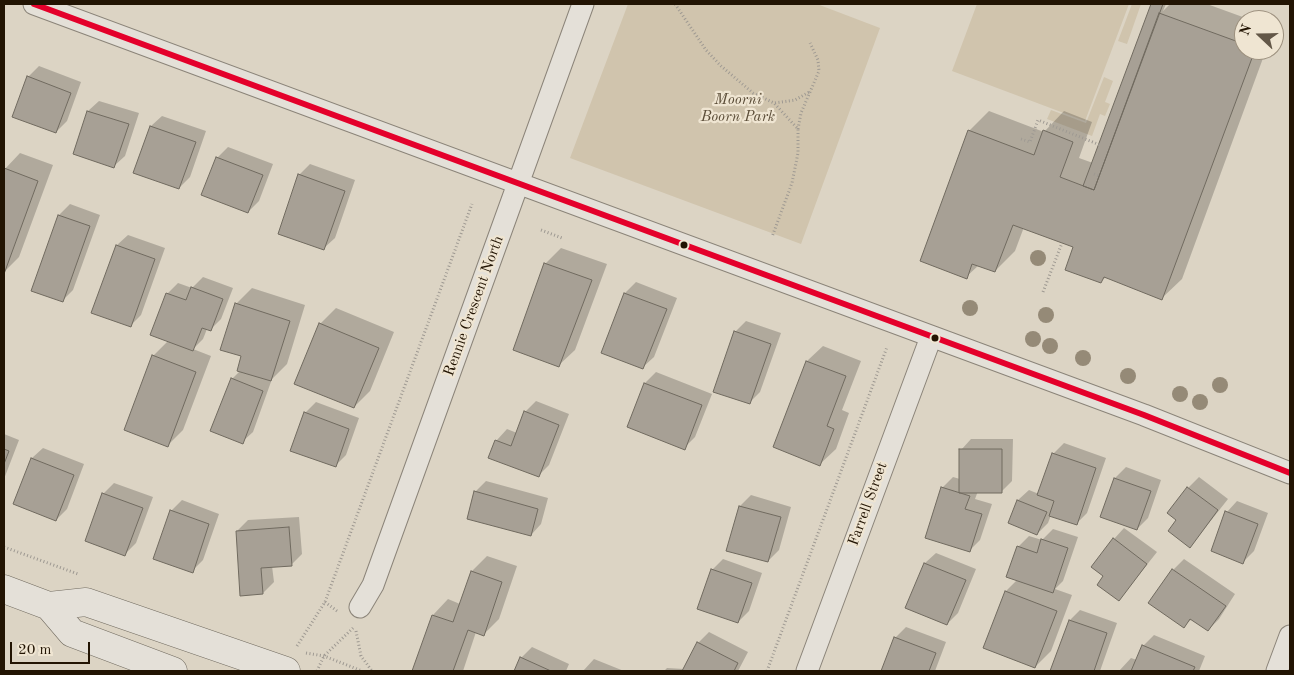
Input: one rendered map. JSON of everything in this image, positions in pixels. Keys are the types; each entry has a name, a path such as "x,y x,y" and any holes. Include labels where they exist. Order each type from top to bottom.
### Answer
{"main road":[{"path":"4,589 50,606 86,602 290,661"},
{"path":"50,606 72,634 173,671"}],"street":[{"path":"34,4 1153,419 1290,473"},
{"name":"Rennie Crescent North","path":"360,606 373,585 583,4"},
{"name":"Farrell Street","path":"807,671 930,337"},
{"path":"1277,671 1290,636"}],"path":[{"path":"675,4 706,50 721,66 753,93 774,103 798,129"},
{"path":"772,237 792,183 798,153 798,129 801,113 819,71 818,60 810,43"},
{"path":"774,103 795,100 810,91"},
{"path":"1021,139 1030,142 1038,120 1100,145"},
{"path":"1094,174 1099,176"},
{"path":"290,661 326,602 472,204"},
{"path":"541,230 562,238"},
{"path":"1043,292 1062,243"},
{"path":"767,671 888,347"},
{"path":"316,671 324,656 355,626 361,656 372,671"}],"green space":[{"name":"Moorni Boorn Park","path":"628,4 817,4 880,28 801,244 570,158"},
{"path":"977,4 1129,4 1085,121 952,71"},
{"path":"1132,4 1141,4 1127,44 1118,41"},
{"path":"1104,77 1113,81 1105,102 1110,104 1105,116 1100,114 1092,136 1047,119 1051,110 1086,123"}],"building":[{"path":"1151,4 1163,4 1094,190 1083,186"},
{"path":"1159,13 1234,40 1234,60 1251,60 1162,300 1104,277 1101,283 1065,270 1073,247 1013,225 995,272 972,264 967,279 920,261 968,130 1034,155 1043,130 1073,142 1060,177 1094,190"},
{"path":"27,76 71,93 56,133 12,117"},
{"path":"87,111 129,124 114,168 73,154"},
{"path":"150,126 196,142 179,189 133,173"},
{"path":"216,157 263,175 248,213 201,195"},
{"path":"4,168 38,181 4,274"},
{"path":"298,174 345,191 324,250 278,234"},
{"path":"58,215 90,226 63,302 31,291"},
{"path":"116,245 155,259 131,327 91,313"},
{"path":"544,263 592,280 559,367 513,350"},
{"path":"191,287 223,299 211,331 202,328 193,351 150,335 166,293 186,300"},
{"path":"624,293 667,309 643,369 601,353"},
{"path":"235,303 290,321 271,381 237,371 241,356 220,350"},
{"path":"319,323 379,348 354,408 294,384"},
{"path":"734,331 771,344 750,404 713,392"},
{"path":"152,355 196,372 168,447 124,430"},
{"path":"806,361 846,376 827,426 834,429 820,466 773,447"},
{"path":"231,378 263,391 243,444 210,431"},
{"path":"644,383 702,405 685,450 627,427"},
{"path":"524,411 559,425 539,477 488,458 495,440 511,446"},
{"path":"304,412 349,429 336,467 290,451"},
{"path":"4,449 9,451 4,464"},
{"path":"959,449 1002,449 1002,493 959,493"},
{"path":"1052,453 1096,468 1077,525 1049,516 1054,501 1037,495"},
{"path":"31,458 74,475 56,521 13,504"},
{"path":"1114,478 1151,491 1137,530 1100,517"},
{"path":"941,487 970,496 965,509 982,514 970,552 925,538"},
{"path":"1187,487 1218,510 1190,548 1168,531 1176,520 1167,513"},
{"path":"474,491 538,509 531,536 467,519"},
{"path":"102,493 143,508 125,556 85,541"},
{"path":"1017,500 1047,512 1037,535 1008,523"},
{"path":"739,506 781,517 768,562 726,551"},
{"path":"170,510 209,524 193,573 153,559"},
{"path":"1225,511 1258,524 1243,564 1211,551"},
{"path":"289,527 292,566 261,568 263,594 240,596 236,531"},
{"path":"1113,538 1147,564 1119,601 1097,585 1103,576 1091,567"},
{"path":"1041,539 1068,548 1053,593 1006,577 1017,546 1037,553"},
{"path":"924,563 966,580 947,625 905,608"},
{"path":"711,569 752,583 738,623 697,609"},
{"path":"1172,569 1226,606 1208,631 1190,619 1184,628 1148,603"},
{"path":"471,571 502,582 484,636 468,630 453,671 412,671 432,615 453,622"},
{"path":"1005,591 1057,611 1035,668 983,648"},
{"path":"1069,620 1107,633 1094,671 1050,671"},
{"path":"894,637 936,653 929,671 881,671"},
{"path":"697,642 738,663 734,671 682,671"},
{"path":"1142,645 1195,667 1193,671 1131,671"},
{"path":"520,657 551,671 514,671"}],"transit line":[{"path":"34,4 1144,415 1290,473"}]}
